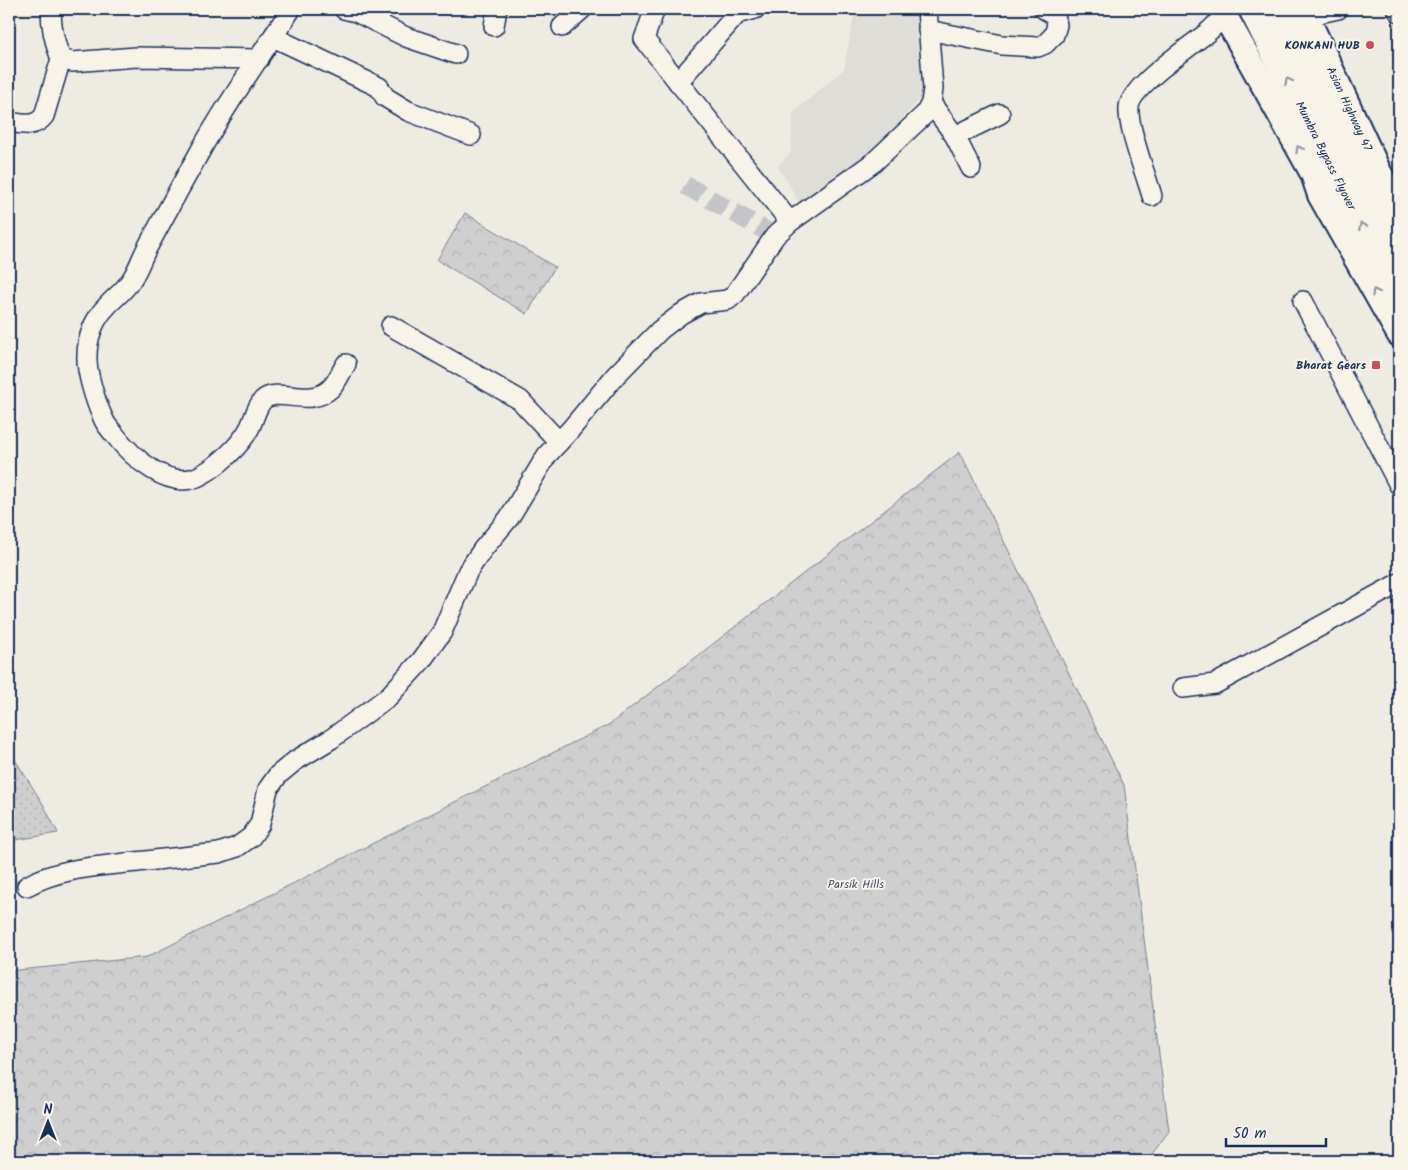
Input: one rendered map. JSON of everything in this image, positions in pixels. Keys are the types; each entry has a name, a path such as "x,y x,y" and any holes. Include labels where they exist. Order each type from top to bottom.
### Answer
{"highway":[{"name":"Mumbra Bypass Flyover","path":"1252,9 1399,301"},
{"name":"Mumbra Bypass Flyover","path":"1279,9 1399,256"}],"main road":[{"path":"1222,12 1313,174 1320,195 1398,328"},
{"name":"Asian Highway 47","path":"1304,12 1379,172 1399,208"}],"street":[{"path":"9,122 31,124 40,122 44,116 61,59 55,45 51,9"},
{"path":"291,9 232,97 199,153 130,283 105,307 95,321 89,338 86,356 87,371 103,419 124,446 140,462 160,474 180,479 191,479 201,476 229,454 249,429 263,400 270,396 279,395 302,398 314,397 325,393 332,387 346,364"},
{"path":"344,9 356,12 406,37 456,54"},
{"path":"562,27 582,9"},
{"path":"655,9 644,39 790,222"},
{"path":"678,82 737,14 754,9"},
{"path":"27,886 37,880 72,870 219,853 236,847 251,837 260,824 268,789 278,775 295,760 330,740 388,696 421,661 442,632 468,571 483,549 509,518 547,455 614,376 660,330 681,314 701,303 728,300 735,294 776,236 790,222 874,162 925,114 931,103 933,89 927,9"},
{"path":"928,30 1002,45 1038,47 1050,40 1057,25 1055,15 1044,9"},
{"path":"1304,12 1338,9"},
{"path":"1152,196 1129,119 1129,105 1136,92 1208,31 1222,12"},
{"path":"273,37 379,87 385,97 408,111 471,135"},
{"path":"61,59 72,62 136,57 259,59"},
{"path":"931,103 955,136 971,168"},
{"path":"955,136 1000,114"},
{"path":"1303,301 1399,485"},
{"path":"391,326 520,400 559,442"},
{"path":"1183,688 1215,684 1399,583"}],"shaded area":[{"path":"855,9 917,9 922,97 872,152 800,204 778,166 791,152 793,113 844,69"}],"green space":[{"path":"465,213 555,267 527,314 437,260"},
{"name":"Parsik Hills","path":"960,452 1124,785 1169,1131 1147,1161 9,1161 9,971 147,957 610,724"},
{"path":"9,753 43,804 58,833 9,841"}],"tunnel":[{"path":"685,185 775,236"}],"place":[{"name":"KONKANI HUB","path":"1370,45"},
{"name":"Bharat Gears","path":"1376,365"}]}
